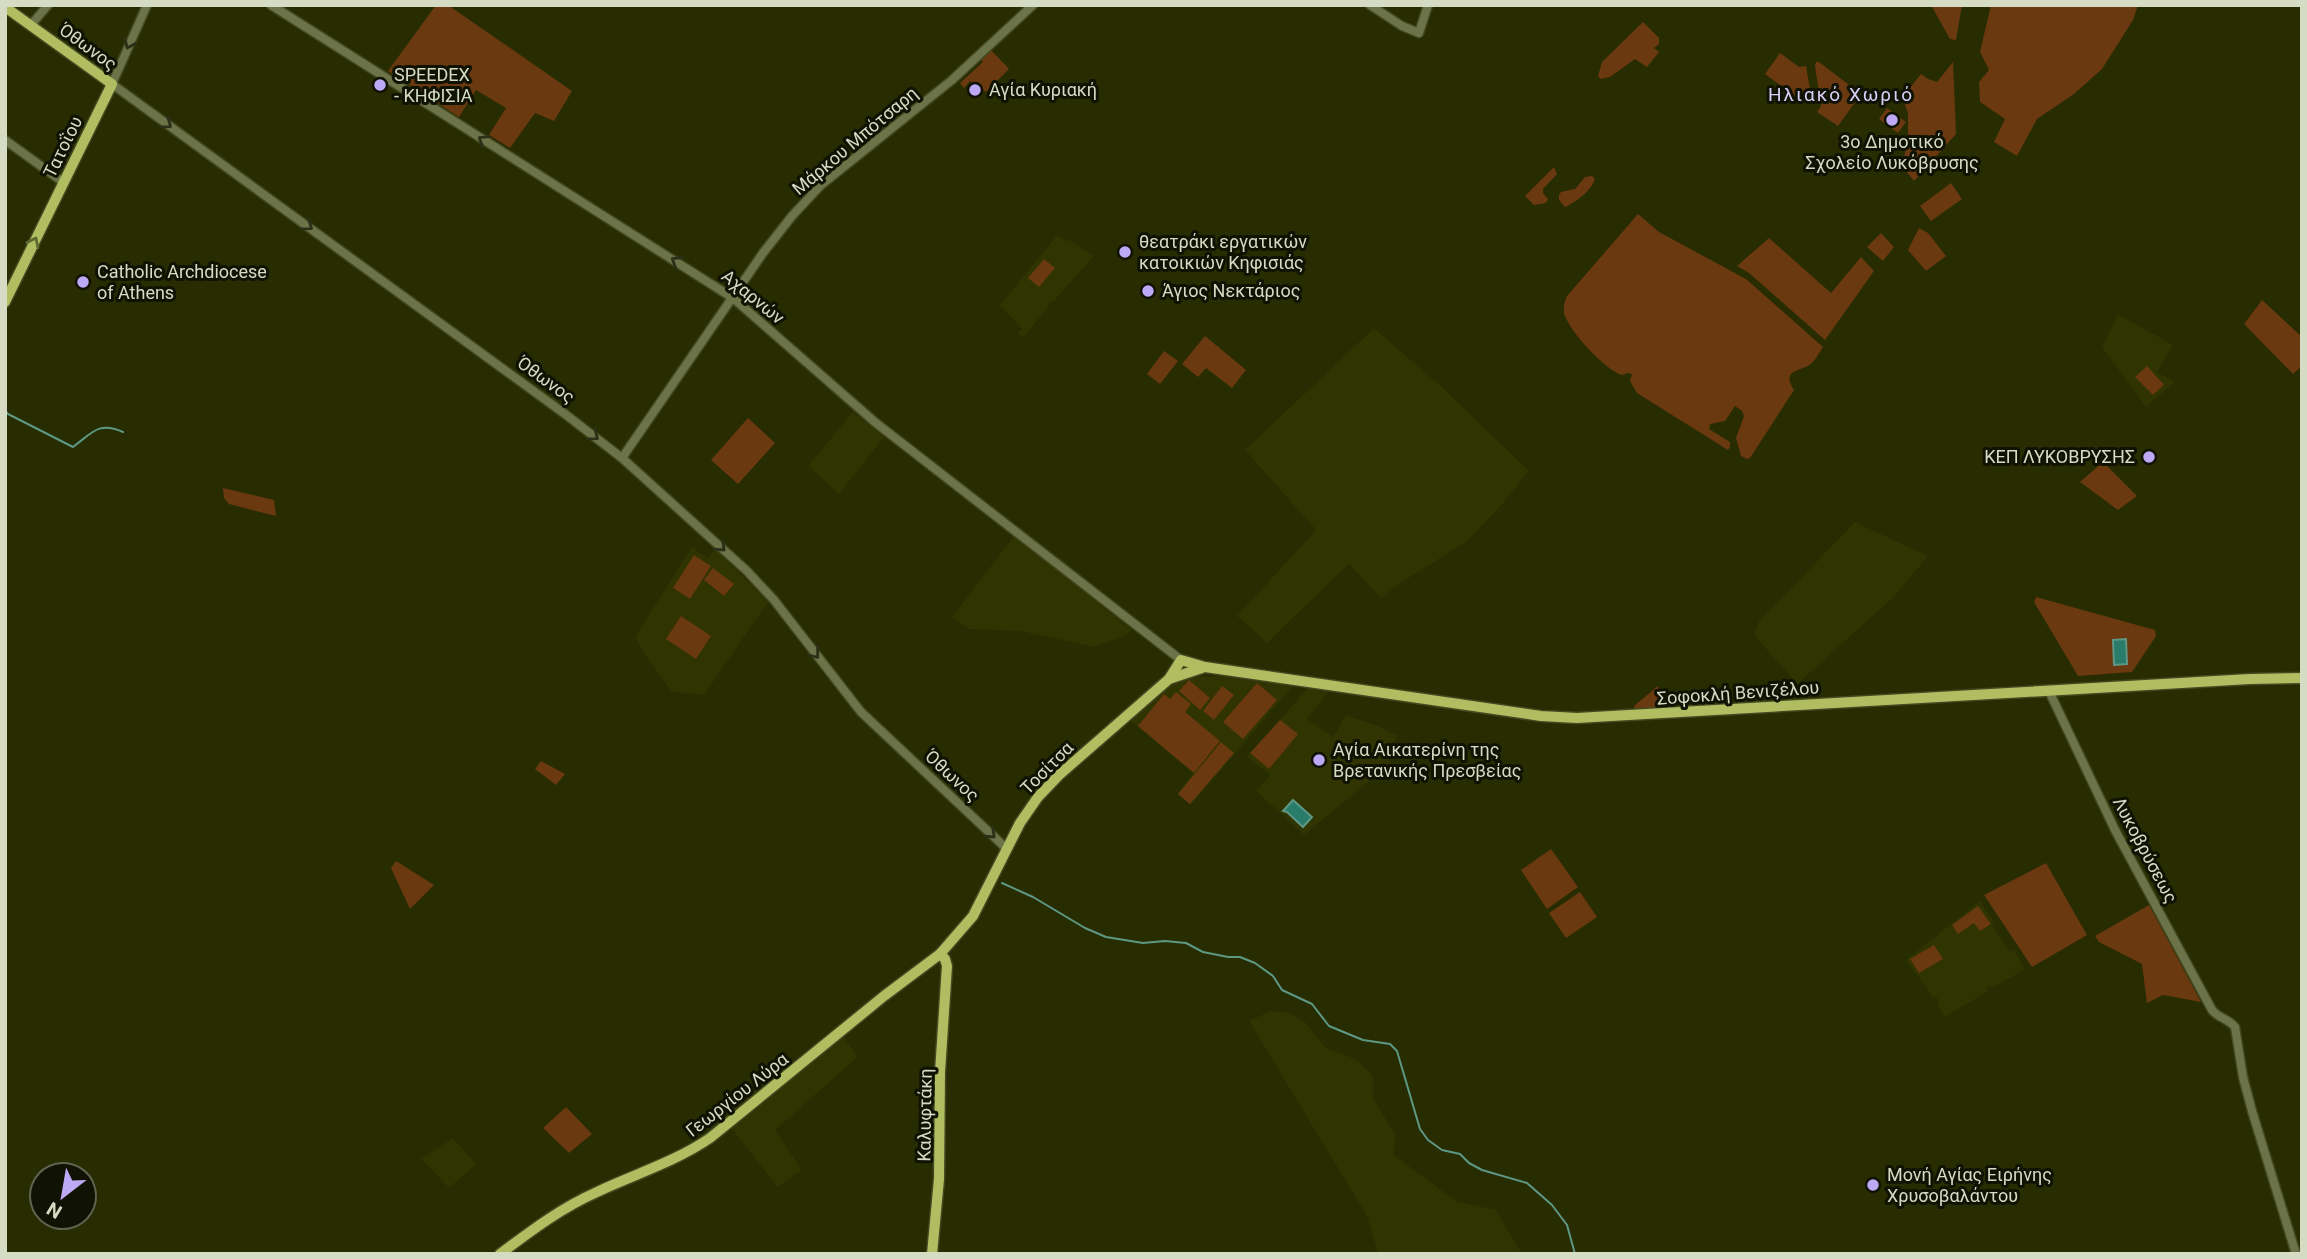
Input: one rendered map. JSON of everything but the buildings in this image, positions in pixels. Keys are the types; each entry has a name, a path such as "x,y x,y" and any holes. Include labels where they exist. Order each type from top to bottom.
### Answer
{"main road":[{"name":"Όθωνος","path":"5,7 112,83"},
{"name":"Τατοΐου","path":"5,302 112,83"},
{"name":"Σοφοκλή Βενιζέλου","path":"1181,660 1205,667 1566,718 2302,678"},
{"name":"Τοσίτσα","path":"936,957 973,916 1029,809 1048,785 1169,679 1181,660"},
{"path":"1169,679 1205,667"},
{"name":"Καλυφτάκη","path":"932,1254 939,1179 940,1072 946,976 946,962 936,957"},
{"name":"Γεωργίου Λύρα","path":"500,1254 561,1210 681,1156 710,1138 936,957"}],"street":[{"path":"31,25 48,5"},
{"name":"Τατοΐου","path":"112,83 147,5"},
{"name":"Αχαρνών","path":"271,5 733,298 876,423 1181,660"},
{"name":"Μάρκου Μπότσαρη","path":"622,458 780,230 820,186 952,80 1033,5"},
{"path":"1370,5 1402,26 1419,33 1428,5"},
{"name":"Όθωνος","path":"112,83 622,458 754,578 862,712 1007,849"},
{"path":"5,140 64,182"},
{"name":"Λυκοβρύσεως","path":"2049,691 2115,830 2212,1010 2231,1023 2236,1030 2243,1077 2295,1254"}],"shaded area":[{"path":"436,5 448,5 572,91 554,121 535,113 510,148 489,135 506,108 476,90 459,117 388,71"},
{"path":"1931,5 1962,5 1956,40 1950,39"},
{"path":"1991,5 2138,5 2133,20 2102,69 2074,94 2037,119 2017,156 1994,142 2005,119 1980,102 1979,82 1989,70 1980,52"},
{"path":"1643,22 1659,38 1659,44 1654,48 1659,52 1647,67 1635,59 1610,77 1601,79 1598,76 1602,62"},
{"path":"991,50 1009,69 986,92 970,81 964,88 960,83 983,62 981,59"},
{"path":"1780,53 1799,67 1806,66 1811,95 1808,102 1803,102 1765,74"},
{"path":"1816,62 1861,94 1838,126 1817,112 1821,106"},
{"path":"1953,62 1956,134 1914,181 1906,171 1903,161 1908,141 1908,113 1904,102 1906,93 1921,74 1937,82"},
{"name":"3ο Δημοτικό Σχολείο Λυκόβρυσης","path":"1887,108 1906,122 1898,133 1879,119"},
{"path":"1554,167 1557,174 1543,189 1548,199 1546,203 1534,205 1525,196"},
{"path":"1592,176 1595,179 1587,192 1565,207 1559,200 1561,192 1575,189 1585,177"},
{"path":"1951,183 1962,199 1931,221 1920,206"},
{"path":"1638,214 1659,232 1746,279 1823,347 1810,365 1790,376 1794,390 1750,458 1741,456 1736,438 1744,416 1742,411 1735,406 1725,421 1710,424 1709,429 1730,442 1728,450 1637,393 1630,381 1632,374 1622,375 1606,366 1580,339 1567,320 1564,304 1567,296"},
{"path":"1919,228 1928,233 1946,256 1926,271 1908,250"},
{"path":"1881,233 1894,247 1883,261 1867,247"},
{"path":"1058,234 1094,256 1052,303 1050,302 1023,338 1018,333 1022,329 1001,307 996,310"},
{"path":"1769,238 1831,293 1861,257 1874,271 1825,340 1749,273 1737,266"},
{"path":"1044,259 1055,268 1039,287 1028,278"},
{"path":"2262,300 2302,337 2302,366 2293,374 2244,324"},
{"path":"2118,314 2173,345 2157,372 2175,382 2146,407 2102,347"},
{"path":"1374,328 1443,388 1529,471 1467,541 1383,597 1349,564 1267,643 1237,616 1316,530 1245,450"},
{"path":"1205,336 1246,370 1232,388 1206,368 1198,377 1182,364"},
{"path":"1164,351 1178,361 1160,384 1147,374"},
{"path":"2147,366 2164,385 2153,395 2135,377"},
{"path":"853,412 884,437 839,494 808,466"},
{"path":"748,418 775,443 738,484 711,460"},
{"path":"2103,462 2137,496 2118,510 2080,482"},
{"path":"223,488 274,500 276,516 229,504 224,498"},
{"path":"1855,522 1928,556 1894,597 1797,684 1754,635 1759,621"},
{"path":"1014,536 1132,630 1124,636 1094,647 1020,631 969,629 952,617"},
{"path":"692,547 708,558 715,549 768,602 704,695 672,692 635,637"},
{"path":"694,555 711,566 690,599 673,588"},
{"path":"713,568 734,584 724,596 704,580"},
{"path":"2036,597 2155,630 2156,636 2132,672 2078,676 2034,602"},
{"path":"681,616 711,636 696,659 666,639"},
{"path":"1222,676 1293,686 1191,805 1177,794 1193,773 1129,720 1171,683 1188,677"},
{"path":"1189,680 1210,698 1200,710 1179,691"},
{"path":"1257,683 1277,700 1243,739 1223,722"},
{"path":"1222,686 1234,695 1214,720 1203,711"},
{"path":"1658,686 1660,708 1635,710 1634,706"},
{"name":"Αγία Αικατερίνη της Βρετανικής Πρεσβείας","path":"1308,688 1329,691 1307,719 1333,737 1346,715 1398,736 1384,756 1391,763 1304,835 1256,791 1270,775 1247,757"},
{"path":"1176,692 1191,704 1185,712 1220,741 1194,773 1138,726 1164,694 1170,699"},
{"path":"1280,720 1298,734 1269,769 1250,753"},
{"path":"1221,742 1234,753 1190,804 1178,794"},
{"path":"541,761 565,774 556,785 535,769"},
{"path":"1551,849 1578,887 1547,909 1521,870"},
{"path":"396,861 434,885 410,909 391,868"},
{"path":"2046,863 2087,935 2032,967 1984,895"},
{"path":"1580,892 1597,917 1566,938 1549,913"},
{"path":"1980,901 1994,922 1992,925 2010,952 2014,950 2025,969 1996,986 1986,987 1988,991 1945,1017 1937,1005 1939,1001 1933,997 1906,960"},
{"path":"2149,905 2201,1002 2163,995 2147,1003 2142,964 2099,942 2095,936"},
{"path":"1978,906 1991,924 1980,931 1974,923 1958,934 1952,925"},
{"path":"1934,945 1943,959 1919,973 1910,959"},
{"path":"1270,1011 1288,1012 1305,1022 1326,1048 1356,1059 1373,1076 1373,1098 1395,1134 1394,1155 1456,1201 1496,1210 1522,1254 1378,1254 1367,1216 1249,1021"},
{"path":"842,1035 858,1057 775,1130 802,1170 777,1187 730,1126"},
{"path":"566,1107 592,1134 569,1153 543,1128"},
{"path":"453,1138 476,1164 449,1188 421,1159"}],"water":[{"path":"2126,639 2127,664 2114,665 2113,640"},
{"path":"1293,800 1312,817 1303,827 1283,811"}],"waterway":[{"path":"5,410 73,447 101,428 123,432"},
{"path":"1002,883 1106,937 1143,943 1186,943 1203,952 1240,957 1255,963 1273,976 1282,990 1312,1004 1329,1026 1363,1040 1390,1044 1397,1051 1420,1129 1428,1140 1442,1150 1460,1154 1482,1170 1527,1183 1552,1205 1567,1225 1575,1254"}],"place":[{"name":"SPEEDEX - ΚΗΦΙΣΙΑ","path":"380,85"},
{"name":"Αγία Κυριακή","path":"975,90"},
{"name":"3ο Δημοτικό Σχολείο Λυκόβρυσης","path":"1892,120"},
{"name":"θεατράκι εργατικών κατοικιών Κηφισιάς","path":"1125,252"},
{"name":"Catholic Archdiocese of Athens","path":"83,282"},
{"name":"Άγιος Νεκτάριος","path":"1148,291"},
{"name":"ΚΕΠ ΛΥΚΟΒΡΥΣΗΣ","path":"2149,457"},
{"name":"Αγία Αικατερίνη της Βρετανικής Πρεσβείας","path":"1319,760"},
{"name":"Μονή Αγίας Ειρήνης Χρυσοβαλάντου","path":"1873,1185"}],"district":[{"name":"Ηλιακό Χωριό","path":"1841,94"}]}
